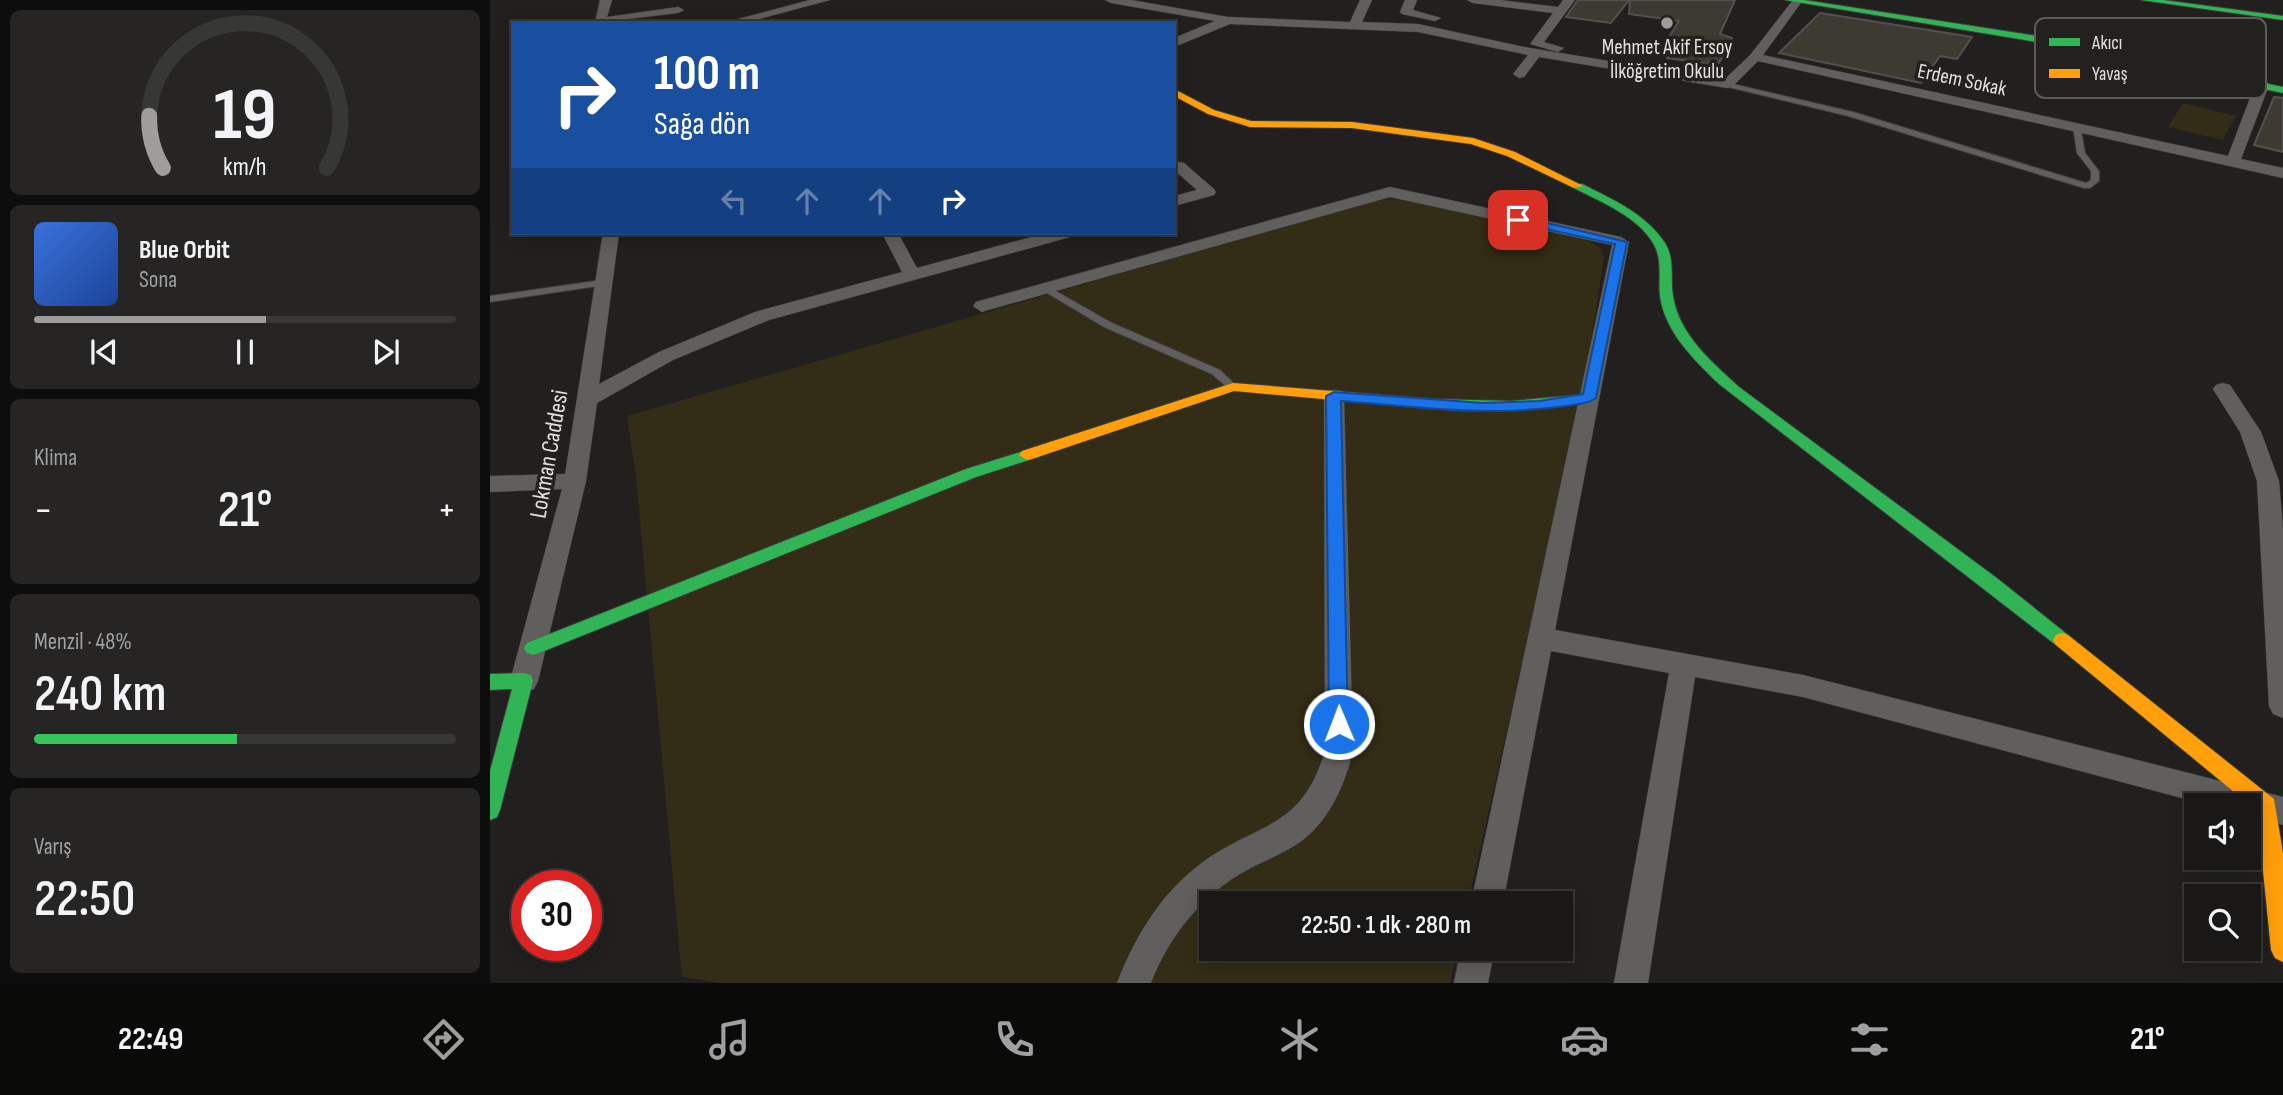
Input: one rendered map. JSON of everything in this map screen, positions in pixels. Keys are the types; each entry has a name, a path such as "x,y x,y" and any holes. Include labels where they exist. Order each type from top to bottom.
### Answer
{"street":[{"path":"600,21 606,0"},
{"path":"737,21 824,0"},
{"path":"1111,0 1225,16 1418,28 1536,53 1730,81"},
{"path":"1355,24 1366,0"},
{"path":"1410,0 1406,12 1447,20"},
{"path":"1473,0 1565,5"},
{"path":"2146,0 2283,18"},
{"path":"2207,0 2283,9"},
{"path":"1730,81 1755,57 1794,1 2035,39"},
{"path":"1565,5 1534,37 1536,44 1730,81"},
{"path":"607,21 678,11"},
{"path":"1176,42 1225,16"},
{"path":"1519,74 1536,53"},
{"name":"Erdem Sokak","path":"1755,57 2283,173"},
{"path":"1176,93 1206,111 1251,124 1351,125 1475,141 1543,169 1629,216 1651,233 1665,252 1668,262 1667,298 1677,326 1699,355 1734,390 1992,584 2275,808 2283,950"},
{"path":"2233,162 2257,98"},
{"path":"1176,165 1208,192 1176,200"},
{"path":"982,306 1391,192 1621,242 1489,891"},
{"name":"Lokman Caddesi","path":"524,681 575,481 603,283 614,235"},
{"path":"891,235 914,276"},
{"path":"586,400 645,366 762,316 1057,235"},
{"path":"533,648 971,473 1233,387 1483,408 1539,405 1589,398"},
{"path":"2223,389 2254,435 2268,481 2283,706"},
{"path":"1134,983 1152,943 1173,912 1196,887 1248,851 1277,839 1295,827 1323,796 1334,774 1339,751 1334,396"},
{"path":"490,484 575,481"},
{"path":"1540,638 1803,687 2275,808"},
{"path":"1631,983 1684,665"},
{"path":"490,682 524,681 490,810"},
{"path":"1471,983 1475,961"}],"lane":[{"path":"1730,81 1850,114 2087,186 2095,181 2095,171 2081,153 2077,126"},
{"path":"490,299 603,283"},
{"path":"1045,288 1108,325 1216,372 1233,387"}],"shaded area":[{"path":"2183,103 2236,116 2223,140 2168,127"},
{"path":"1372,201 1412,201 1589,240 1601,249 1604,258 1584,388 1471,891 1199,891 1199,961 1455,961 1450,983 720,983 682,977 636,477 627,416"}],"building":[{"path":"1578,0 1629,0 1611,23 1566,17"},
{"path":"1630,0 1735,0 1720,34 1732,38 1719,63 1667,58 1669,55 1659,53 1679,21 1629,14"},
{"path":"1820,13 1972,37 1957,59 1940,56 1921,83 1779,53"},
{"path":"2274,97 2283,98 2283,152 2254,145"}],"traffic: fast":[{"path":"1789,0 2035,39"},
{"path":"2145,0 2283,18"},
{"path":"2266,86 2283,90"},
{"path":"1578,186 1635,218 1654,236 1663,252 1667,299 1677,326 1693,349 1734,390 1992,584 2062,640"},
{"path":"1433,404 1511,405 1589,398"},
{"path":"533,648 971,473 1027,455"},
{"path":"490,682 524,681 490,810"}],"traffic: slow":[{"path":"1176,93 1211,112 1250,124 1352,125 1473,141 1511,154 1578,186"},
{"path":"1027,455 1233,387 1433,404"},
{"path":"2062,640 2267,806 2283,950"}],"place":[{"name":"Mehmet Akif Ersoy İlköğretim Okulu","path":"1667,23"}],"route":[{"path":"1339,724 1334,396 1483,408 1539,405 1589,398 1621,242 1518,220"}]}
